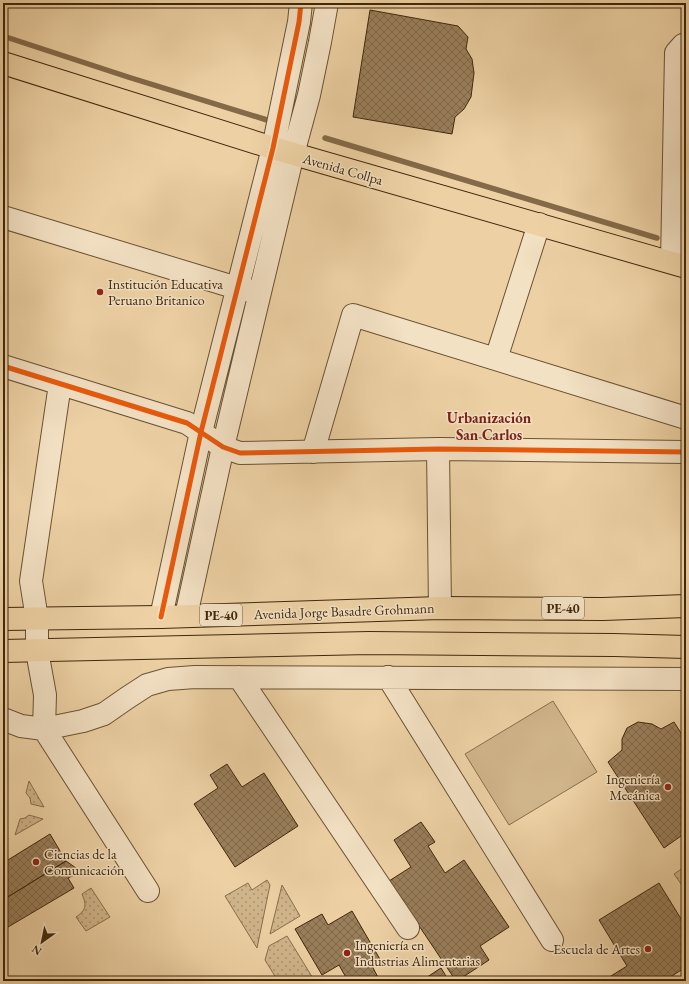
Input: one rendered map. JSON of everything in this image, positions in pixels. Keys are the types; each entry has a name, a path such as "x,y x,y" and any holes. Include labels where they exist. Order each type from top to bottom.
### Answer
{"main road":[{"name":"Avenida Collpa","path":"3,63 293,154 679,264"},
{"name":"Avenida Jorge Basadre Grohmann","path":"3,619 186,616 440,608 603,608 686,606"},
{"path":"603,608 686,613"},
{"path":"614,645 686,639"},
{"name":"PE-40","path":"3,652 369,643 686,647"}],"street":[{"path":"161,616 202,432 273,148 301,3"},
{"path":"186,616 260,293 293,154 309,95 327,3"},
{"path":"679,264 676,53 683,45 686,44"},
{"path":"3,217 237,288 260,293"},
{"path":"496,359 539,224"},
{"path":"313,452 353,314 686,418"},
{"path":"3,366 187,423 224,447 240,453 438,449 686,452"},
{"path":"60,384 31,581 38,619 37,651 45,695 44,729 148,891"},
{"path":"438,449 440,608"},
{"path":"3,719 21,726 44,729 83,721 104,714 147,686 168,679 195,677 686,679"},
{"path":"239,677 408,928"},
{"path":"388,677 552,940"}],"shaded area":[{"path":"553,701 597,772 509,825 465,754"},
{"path":"29,781 44,807 31,804 30,798 26,793"},
{"path":"29,815 43,819 15,835 20,819"},
{"path":"686,866 686,891 674,874"},
{"path":"267,880 270,885 257,948 225,896 248,883 252,890"},
{"path":"282,885 300,916 270,934"},
{"path":"91,888 110,917 86,931 76,917 84,910 85,907 82,894"},
{"path":"287,936 314,980 278,981 265,960 269,946"}],"building":[{"path":"370,10 458,26 468,37 466,49 472,59 474,73 471,97 464,109 455,117 452,134 353,117"},
{"path":"638,722 652,724 661,729 674,722 686,741 686,839 681,836 664,848 608,762 622,750 622,739 627,728"},
{"path":"227,764 242,787 264,773 298,826 235,867 194,804 218,788 210,775"},
{"path":"421,822 435,842 428,846 445,873 464,860 509,927 480,946 489,960 457,981 389,881 411,867 394,840"},
{"path":"3,831 8,839 3,842"},
{"path":"50,834 66,861 3,900 3,863"},
{"path":"66,861 78,870 76,874 68,878 74,888 3,930 3,900"},
{"path":"659,883 686,927 686,967 664,981 603,981 627,966 599,920"},
{"path":"352,911 381,961 372,966 380,981 348,981 339,965 322,975 295,929 322,914 328,925"},
{"path":"441,968 449,981 421,981"}],"waterway":[{"path":"3,36 267,120"},
{"path":"325,138 657,238"}],"cycle path":[{"path":"161,617 201,432 273,148 299,22 301,3"},
{"path":"3,366 187,423 223,447 240,453 438,449 686,452"}],"place":[{"name":"Institución Educativa Peruano Britanico","path":"100,292"},
{"name":"Ingeniería Mecánica","path":"668,787"},
{"name":"Ciencias de la Comunicación","path":"36,862"},
{"name":"Escuela de Artes","path":"648,949"},
{"name":"Ingeniería en Industrias Alimentarias","path":"347,953"}],"district":[{"name":"Urbanización San Carlos","path":"489,426"}]}
